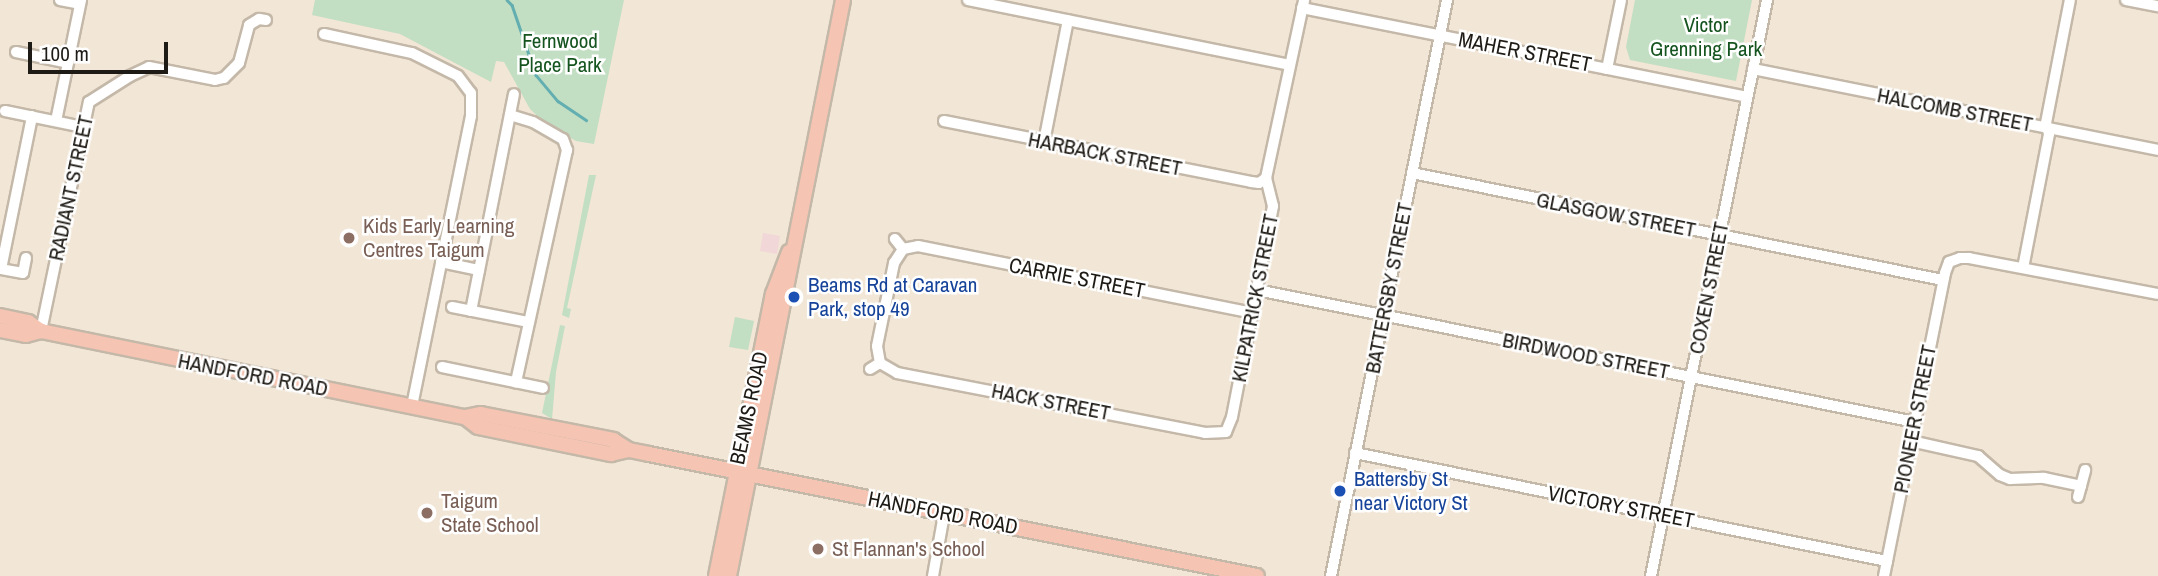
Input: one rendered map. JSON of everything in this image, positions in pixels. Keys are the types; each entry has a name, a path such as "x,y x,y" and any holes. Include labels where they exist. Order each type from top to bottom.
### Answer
{"main road":[{"name":"BEAMS ROAD","path":"716,576 791,272 793,244 842,0"},
{"name":"HANDFORD ROAD","path":"0,316 28,322 41,331 465,417 478,427 611,454 629,450 1257,576"},
{"name":"HANDFORD ROAD","path":"0,330 26,335 41,331"},
{"name":"BEAMS ROAD","path":"729,576 743,473"}],"street":[{"path":"56,121 80,2 60,0"},
{"path":"968,0 1289,65"},
{"name":"BATTERSBY STREET","path":"1331,576 1447,0"},
{"path":"1607,69 1621,0"},
{"name":"COXEN STREET","path":"1651,576 1767,0"},
{"path":"2070,0 2046,123 2049,134 2023,268 2158,295"},
{"path":"2126,0 2158,6"},
{"name":"MAHER STREET","path":"1303,4 1440,35 1747,97"},
{"name":"KILPATRICK STREET","path":"1226,432 1232,417 1273,206 1266,177 1303,4"},
{"name":"RADIANT STREET","path":"41,331 89,102 144,69 155,68 215,80 224,78 239,62 249,25 259,19 266,20"},
{"path":"1044,142 1068,20"},
{"path":"324,34 412,53 458,76 469,88 471,116 412,407"},
{"path":"16,52 68,62"},
{"name":"HALCOMB STREET","path":"1753,69 2158,150"},
{"path":"471,311 514,93"},
{"path":"5,111 83,127"},
{"path":"510,115 533,122 563,139 567,150 516,382"},
{"path":"32,116 1,269 23,273 33,282"},
{"name":"HARBACK STREET","path":"943,121 1255,183 1266,177"},
{"name":"GLASGOW STREET","path":"1412,173 1943,280"},
{"path":"895,239 903,249"},
{"name":"CARRIE STREET","path":"903,249 918,246 1252,313"},
{"name":"HACK STREET","path":"903,249 894,263 876,349 875,366 897,373 1205,433 1226,432"},
{"name":"PIONEER STREET","path":"1884,576 1943,280 1950,262 1964,257 2023,268"},
{"path":"23,273 26,258"},
{"path":"441,262 479,270"},
{"name":"BIRDWOOD STREET","path":"1257,290 1915,422"},
{"path":"452,307 528,323"},
{"path":"442,367 543,388"},
{"path":"1911,442 1983,458 2000,475 2010,479 2044,478 2080,491 2085,470"},
{"name":"VICTORY STREET","path":"1355,453 1886,561"},
{"path":"933,576 944,514"}],"shaded area":[{"path":"763,233 780,236 777,254 760,251"}],"green space":[{"name":"Fernwood Place Park","path":"315,0 624,0 594,144 576,141 546,124 530,109 504,62 496,61 491,82 400,34 312,15"},
{"name":"Victor Grenning Park","path":"1635,0 1752,0 1736,81 1630,60 1626,47"},
{"path":"589,175 596,175 567,308 571,309 569,318 562,315"},
{"path":"735,317 754,321 748,350 729,347"},
{"path":"560,325 565,326 556,372 552,419 542,413"}],"waterway":[{"path":"507,0 512,5 536,75 558,101 586,120"}],"place":[{"name":"Kids Early Learning Centres Taigum","path":"349,238"},
{"name":"Beams Rd at Caravan Park, stop 49","path":"794,297"},
{"name":"Battersby St near Victory St","path":"1340,491"},
{"name":"Taigum State School","path":"427,513"},
{"name":"St Flannan's School","path":"818,549"}]}
